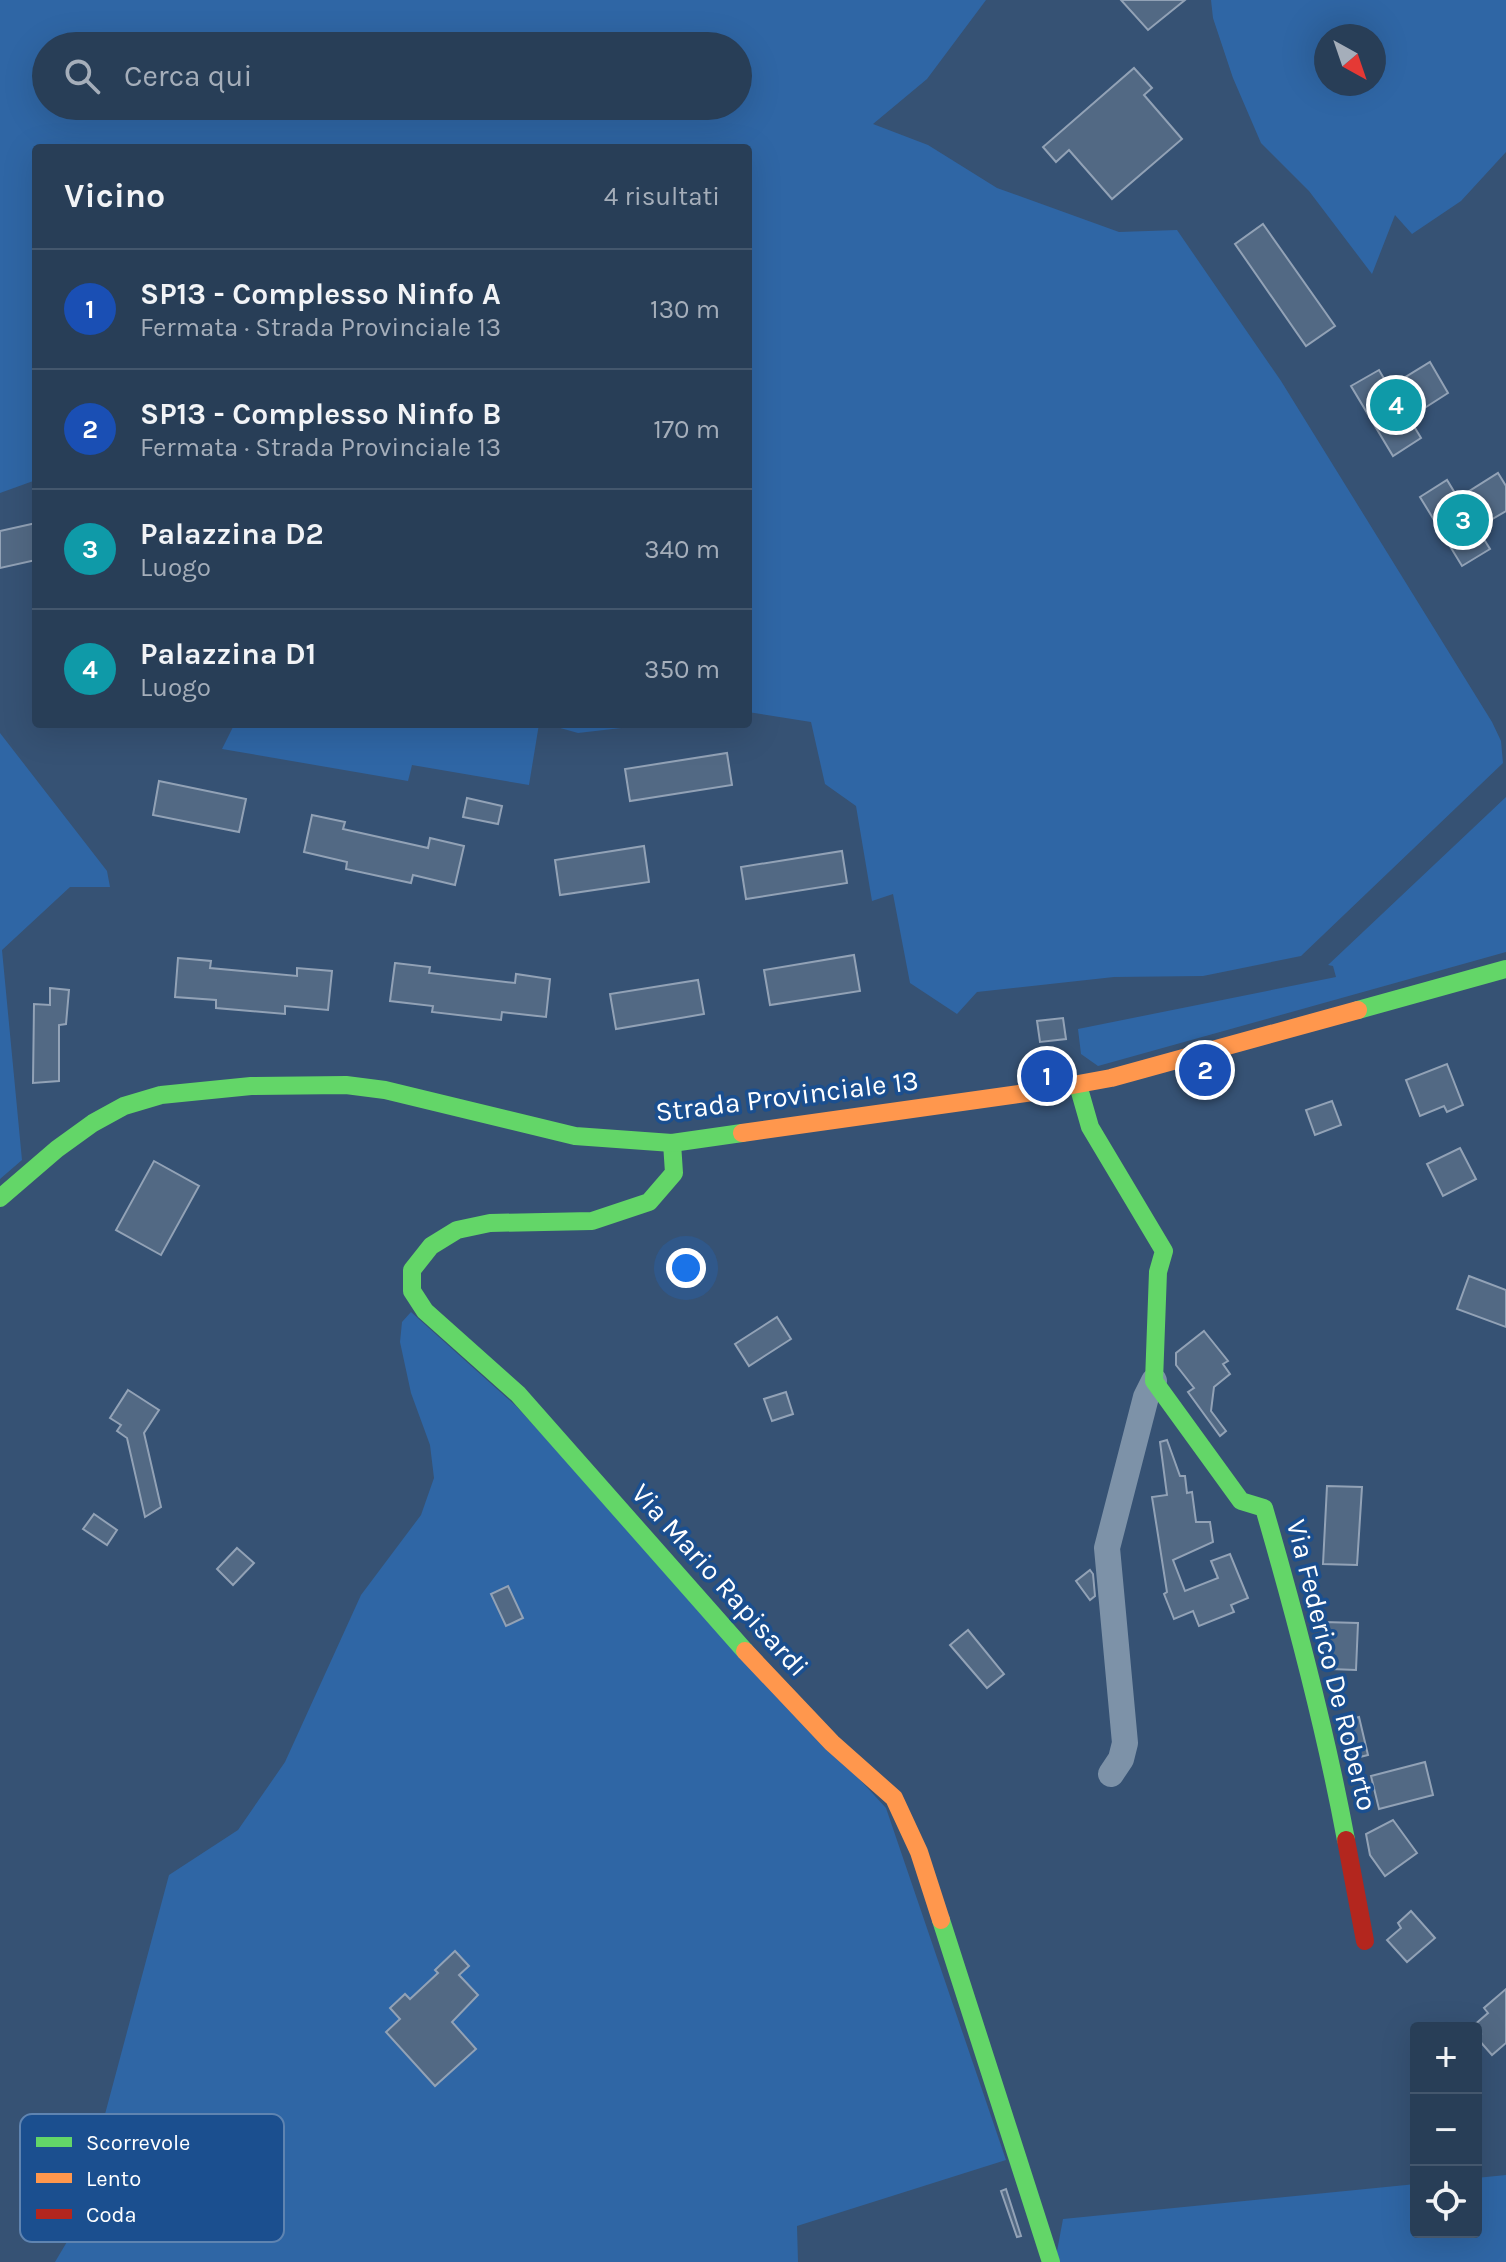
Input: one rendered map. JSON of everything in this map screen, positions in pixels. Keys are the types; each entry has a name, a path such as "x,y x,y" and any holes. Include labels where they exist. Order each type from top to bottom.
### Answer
{"street":[{"name":"Strada Provinciale 13","path":"0,1198 93,1123 124,1106 161,1095 251,1086 346,1085 385,1090 575,1136 672,1143 1078,1085 1506,969"},
{"path":"1078,1085 1090,1127 1164,1251 1158,1272 1154,1381 1146,1397 1107,1548 1125,1743 1121,1759 1111,1774"},
{"name":"Via Mario Rapisardi","path":"672,1143 674,1173 649,1202 592,1221 490,1223 457,1230 431,1246 412,1270 412,1291 425,1311 518,1394 710,1614 832,1743 894,1798 919,1852 1051,2262"},
{"name":"Via Federico De Roberto","path":"1154,1381 1241,1501 1264,1508 1309,1667 1330,1755 1365,1941"}],"shaded area":[{"path":"0,0 986,0 927,79 873,124 928,145 997,188 1119,232 1177,230 1281,381 1492,722 1501,741 1503,763 1301,956 1203,976 1114,977 977,992 957,1014 910,983 893,894 872,901 856,806 825,784 811,722 752,713 752,144 32,144 32,481 0,493"},
{"path":"1211,0 1506,0 1506,152 1461,201 1412,234 1395,215 1372,274 1309,191 1261,143 1233,78 1213,18"},
{"path":"232,728 538,728 529,785 412,765 408,781 222,749"},
{"path":"560,728 621,728 578,733"},
{"path":"0,733 107,871 110,887 70,887 2,950 22,1160 0,1179"},
{"path":"1506,797 1506,952 1098,1066 1081,1054 1078,1029 1336,977 1333,966 1328,965"},
{"path":"411,1312 516,1406 886,1808 1006,2160 797,2226 798,2262 55,2262 67,2242 284,2242 284,2114 105,2114 169,1875 238,1830 285,1762 361,1595 421,1515 434,1478 430,1445 411,1393 400,1342 402,1322"},
{"path":"1506,2175 1506,2262 1055,2262 1063,2219 1410,2185 1410,2238 1482,2238 1482,2177"}],"building":[{"path":"1121,0 1185,0 1148,30"},
{"path":"1134,68 1152,88 1144,95 1182,139 1112,199 1069,150 1056,162 1043,147"},
{"path":"1263,224 1335,326 1306,346 1235,244"},
{"path":"1430,362 1448,393 1409,418 1421,438 1393,456 1351,386 1379,370 1389,387"},
{"path":"1498,473 1506,486 1506,511 1477,528 1490,549 1462,566 1420,497 1447,480 1458,498"},
{"path":"32,524 32,561 0,568 0,531"},
{"path":"727,753 732,785 630,801 625,769"},
{"path":"159,781 246,799 239,832 153,815"},
{"path":"467,798 502,806 498,824 463,817"},
{"path":"312,815 345,822 343,829 428,848 430,838 464,846 455,885 413,875 411,883 346,869 347,862 304,852"},
{"path":"644,846 649,882 560,895 555,860"},
{"path":"842,851 847,883 746,899 741,867"},
{"path":"854,955 860,991 770,1005 764,970"},
{"path":"178,958 211,961 210,968 297,976 297,968 332,971 328,1010 285,1006 285,1014 216,1008 216,1000 175,997"},
{"path":"395,963 430,967 429,973 515,983 516,974 550,979 546,1017 502,1012 501,1020 432,1012 433,1006 390,1001"},
{"path":"698,980 704,1014 616,1029 610,994"},
{"path":"50,988 69,990 66,1024 59,1025 59,1081 33,1083 34,1004 50,1005"},
{"path":"1063,1018 1066,1039 1040,1042 1037,1021"},
{"path":"1447,1064 1463,1105 1447,1112 1444,1106 1420,1116 1406,1080"},
{"path":"1332,1101 1341,1125 1315,1135 1306,1110"},
{"path":"1460,1148 1476,1179 1443,1196 1427,1164"},
{"path":"154,1161 199,1186 161,1255 116,1230"},
{"path":"1469,1276 1506,1290 1506,1327 1457,1309"},
{"path":"777,1317 791,1339 749,1366 735,1344"},
{"path":"1204,1331 1228,1361 1223,1364 1230,1374 1214,1387 1211,1411 1226,1431 1220,1436 1188,1392 1194,1388 1176,1365 1176,1353"},
{"path":"128,1390 159,1410 144,1433 161,1507 145,1517 127,1438 117,1431 121,1425 110,1418"},
{"path":"786,1392 793,1414 772,1421 764,1399"},
{"path":"1167,1440 1180,1476 1185,1476 1187,1493 1192,1492 1196,1522 1210,1522 1213,1542 1173,1560 1185,1591 1218,1578 1211,1561 1230,1554 1248,1598 1231,1605 1234,1612 1199,1626 1193,1611 1174,1619 1164,1594 1167,1592 1152,1497 1167,1495 1160,1442"},
{"path":"1327,1486 1362,1487 1357,1565 1323,1564"},
{"path":"94,1514 117,1530 107,1545 83,1529"},
{"path":"237,1548 254,1563 233,1585 217,1569"},
{"path":"1090,1570 1095,1596 1090,1600 1076,1581"},
{"path":"508,1586 523,1618 506,1626 491,1594"},
{"path":"1324,1622 1358,1623 1356,1670 1331,1669 1323,1638"},
{"path":"968,1630 1004,1674 987,1688 950,1645"},
{"path":"1359,1717 1368,1755 1352,1759 1344,1721"},
{"path":"1425,1762 1433,1795 1379,1809 1371,1776"},
{"path":"1393,1820 1417,1853 1385,1876 1370,1855 1366,1834"},
{"path":"1411,1911 1435,1938 1407,1962 1387,1940 1401,1928 1398,1923"},
{"path":"455,1951 469,1966 459,1975 478,1995 452,2022 476,2049 435,2086 386,2032 400,2019 390,2008 405,1994 410,1999 438,1973 435,1970"},
{"path":"1506,1989 1506,2043 1492,2055 1482,2044 1482,2022 1478,2022 1488,2013 1484,2008"},
{"path":"1006,2189 1021,2236 1017,2237 1001,2191"}],"traffic: fast":[{"path":"1358,1010 1506,969"},
{"path":"0,1198 57,1149 93,1123 124,1106 161,1095 251,1086 346,1085 385,1090 575,1136 672,1143 742,1133"},
{"path":"1078,1085 1090,1127 1164,1251 1158,1272 1154,1381 1241,1501 1264,1508 1309,1673 1346,1840"},
{"path":"672,1143 674,1173 649,1202 592,1221 490,1223 457,1230 431,1246 412,1270 412,1291 425,1311 518,1394 745,1651"},
{"path":"941,1920 1051,2262"}],"traffic: slow":[{"path":"742,1133 1111,1078 1358,1010"},
{"path":"745,1651 832,1743 894,1798 919,1852 941,1920"}],"traffic: jam":[{"path":"1346,1840 1365,1941"}],"place":[{"name":"Palazzina D1","path":"1396,405"},
{"name":"Palazzina D2","path":"1463,520"},
{"name":"SP13 - Complesso Ninfo B","path":"1205,1070"},
{"name":"SP13 - Complesso Ninfo A","path":"1047,1076"}]}
